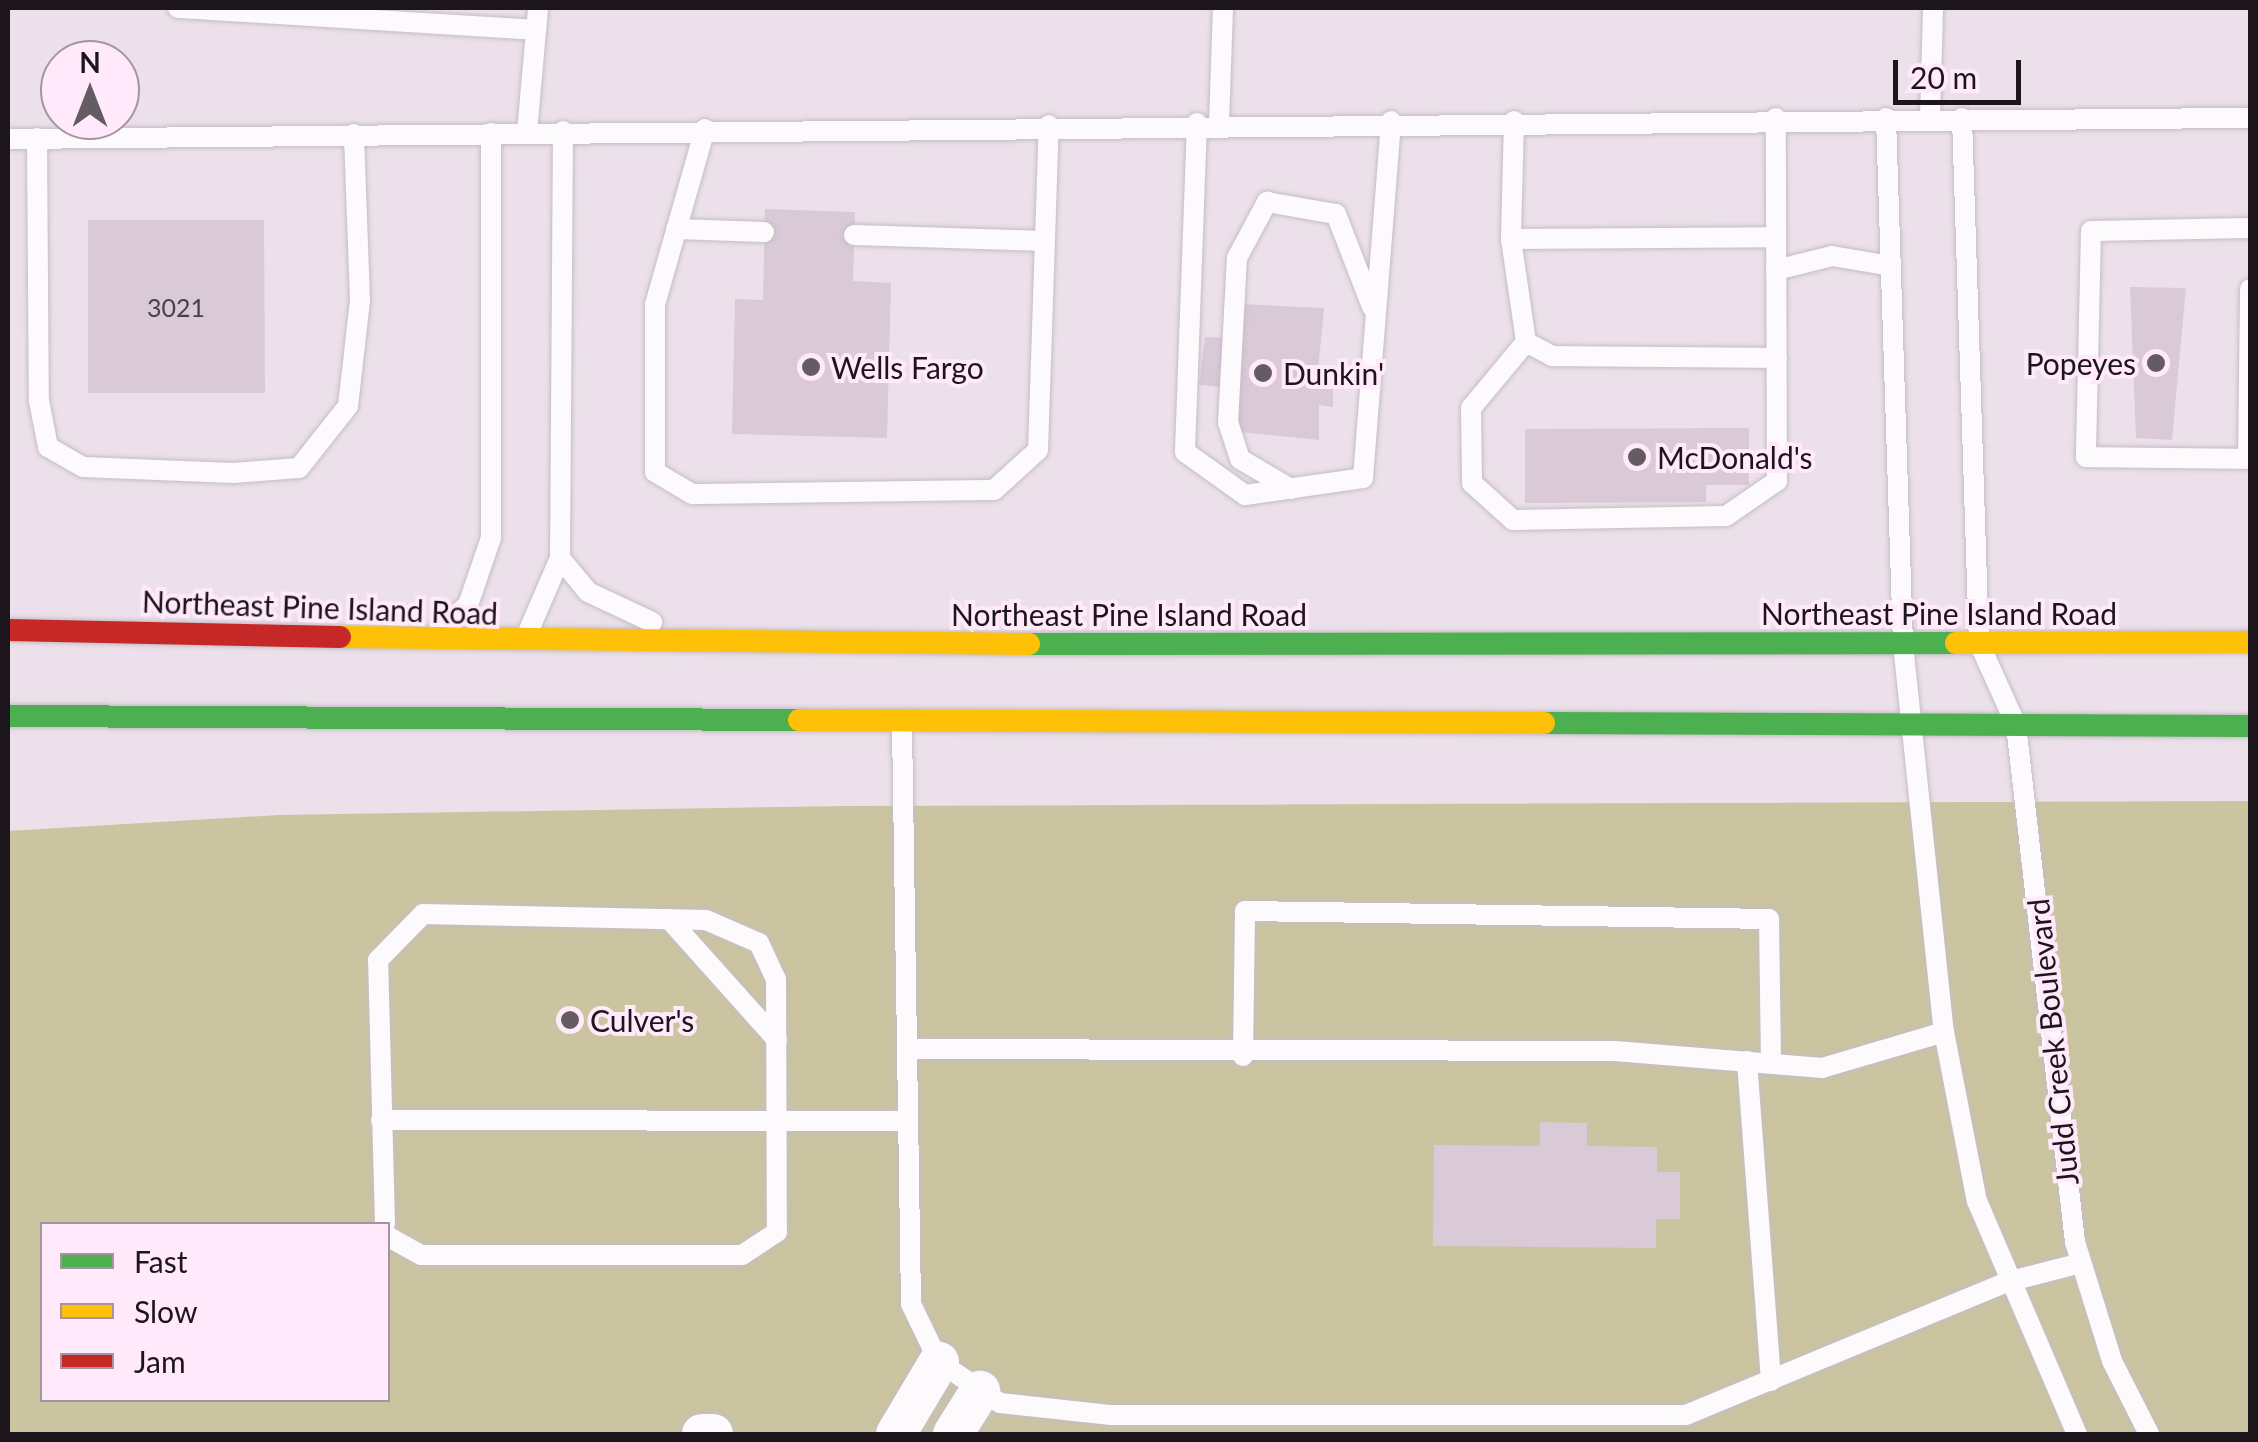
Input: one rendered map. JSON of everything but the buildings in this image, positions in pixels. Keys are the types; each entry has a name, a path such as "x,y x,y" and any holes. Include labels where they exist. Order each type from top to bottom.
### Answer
{"main road":[{"name":"Northeast Pine Island Road","path":"8,630 523,644 2250,642"},
{"path":"504,670 523,644"},
{"path":"8,708 129,693 458,690"},
{"path":"8,716 902,724 1257,717 2250,726"}],"street":[{"path":"896,1434 939,1362"},
{"path":"953,1434 980,1391"},
{"path":"702,1434 714,1434"}],"lane":[{"path":"178,8 536,30"},
{"path":"527,132 538,8"},
{"path":"1219,123 1223,8"},
{"path":"1930,118 1934,8"},
{"path":"1514,120 1511,238 1526,342 1471,408 1472,483 1513,520 1726,516 1777,481 1776,118"},
{"path":"1886,118 1904,644 1944,1032 1978,1201 2007,1282 2076,1434"},
{"path":"1962,118 1979,643"},
{"path":"8,139 1391,121 2250,118"},
{"path":"1197,123 1185,452 1244,495 1363,478 1391,121"},
{"path":"705,129 655,304 655,472 692,494 994,490 1038,450 1049,125"},
{"path":"523,644 560,558 563,131"},
{"path":"422,643 468,605 491,538 491,133"},
{"path":"38,138 39,401 48,447 83,467 233,473 299,468 348,406 360,300 354,134"},
{"path":"1290,489 1240,459 1228,422 1237,258 1267,202 1336,214 1375,313"},
{"path":"2250,228 2091,232 2086,458 2248,459 2250,289"},
{"path":"676,229 764,232"},
{"path":"854,235 1046,241"},
{"path":"1511,238 1776,237"},
{"path":"1776,270 1832,256 1891,266"},
{"path":"1526,342 1552,356 1777,358"},
{"path":"560,558 588,592 633,617 747,645"},
{"name":"Judd Creek Boulevard","path":"1979,643 2016,725 2081,1262 2112,1361 2149,1434"},
{"path":"902,724 911,1304 939,1362 1000,1402 1111,1415 1686,1415 2007,1282 2081,1262"},
{"path":"1243,1056 1244,911 1769,918 1771,1064"},
{"path":"385,1222 378,960 423,914 706,920 760,943 776,979 777,1232 742,1256 421,1255 390,1238"},
{"path":"669,919 777,1040"},
{"path":"908,1050 1243,1056 1616,1051 1822,1068 1944,1032"},
{"path":"1747,1062 1771,1381"},
{"path":"381,1120 908,1121"}],"shaded area":[{"path":"2250,801 2250,1434 8,1434 8,831 279,815 849,806"}],"traffic: fast":[{"path":"1029,644 1956,643"},
{"path":"8,716 799,720"},
{"path":"1544,723 2250,726"}],"traffic: slow":[{"path":"340,637 1029,644"},
{"path":"1956,643 2250,642"},
{"path":"799,720 1544,723"}],"traffic: jam":[{"path":"8,630 340,637"}],"place":[{"name":"Popeyes","path":"2156,363"},
{"name":"Wells Fargo","path":"811,367"},
{"name":"Dunkin'","path":"1263,373"},
{"name":"McDonald's","path":"1637,457"},
{"name":"Culver's","path":"570,1020"}]}
